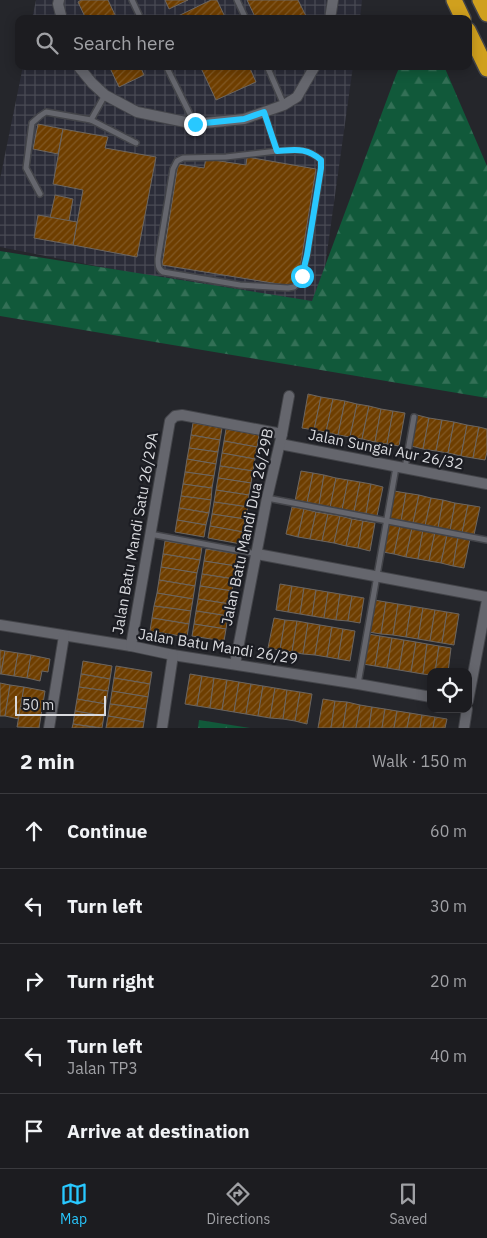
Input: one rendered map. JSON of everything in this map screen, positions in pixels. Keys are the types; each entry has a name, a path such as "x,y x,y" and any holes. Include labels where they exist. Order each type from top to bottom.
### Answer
{"highway":[{"path":"454,0 461,15"},
{"path":"480,0 487,14"},
{"path":"472,38 487,70"}],"street":[{"path":"59,0 58,4 61,15"},
{"path":"331,15 334,0"},
{"path":"81,70 105,95 137,112 195,124 244,119 284,105 298,97 313,70"},
{"name":"Jalan Batu Mandi Dua 26/29B","path":"235,664 289,396"},
{"name":"Jalan Batu Mandi Satu 26/29A","path":"130,646 170,421 175,416 182,415 281,439"},
{"name":"Jalan Sungai Aur 26/32","path":"281,439 401,467 487,484"},
{"path":"257,554 487,598 472,680"},
{"name":"Jalan Batu Mandi 26/29","path":"0,625 358,684 427,697"},
{"path":"49,728 64,636"},
{"path":"162,728 173,655"},
{"path":"464,728 466,713"}],"lane":[{"path":"132,0 139,15"},
{"path":"237,0 244,15"},
{"path":"168,70 195,124"},
{"path":"269,70 284,105"},
{"path":"90,120 105,95"},
{"path":"40,194 26,168 32,124 46,112 90,120 136,144"},
{"path":"264,112 277,151"},
{"path":"299,149 313,153 321,160 307,255 302,276 298,283 294,287 288,288 240,285 160,270 158,266 160,242 173,169 177,161 183,158 226,157 277,151 299,149"},
{"path":"358,684 386,521 414,417"},
{"path":"267,498 487,540"},
{"path":"150,534 257,554"}],"shaded area":[{"path":"36,0 362,0 360,15 33,15"},
{"path":"22,70 352,70 319,310 0,247 0,179"}],"green space":[{"path":"398,70 446,70 487,166 487,398 0,316 0,251 312,301"},
{"path":"199,720 250,728 198,728"}],"building":[{"path":"81,0 108,0 115,15 84,15 78,2"},
{"path":"165,0 188,0 169,9"},
{"path":"211,0 217,0 224,15 180,15"},
{"path":"247,0 298,0 306,15 254,15"},
{"path":"111,70 142,70 144,75 119,87"},
{"path":"202,70 251,70 256,82 216,100"},
{"path":"38,124 63,129 58,154 33,149"},
{"path":"63,129 108,137 105,148 156,157 137,257 73,245 83,190 53,184"},
{"path":"247,157 316,169 297,287 162,265 178,164 204,168 206,159 246,165"},
{"path":"55,195 73,199 69,221 50,218"},
{"path":"38,215 77,222 73,245 34,238"},
{"path":"308,394 321,397 314,430 302,428"},
{"path":"321,397 333,399 326,432 314,430"},
{"path":"333,399 345,401 338,435 326,432"},
{"path":"345,401 357,404 350,437 338,435"},
{"path":"357,404 369,406 362,439 350,437"},
{"path":"369,406 381,409 375,442 362,439"},
{"path":"381,409 393,411 387,444 375,442"},
{"path":"393,411 405,413 399,446 387,444"},
{"path":"417,415 429,418 423,449 411,446"},
{"path":"429,418 442,420 436,451 423,449"},
{"path":"442,420 454,422 448,453 436,451"},
{"path":"454,422 467,425 461,456 448,453"},
{"path":"193,423 222,428 220,440 191,435"},
{"path":"467,425 479,427 473,458 461,456"},
{"path":"479,427 487,429 485,460 473,458"},
{"path":"226,429 259,435 257,447 224,441"},
{"path":"191,435 220,440 218,452 189,448"},
{"path":"224,441 257,447 255,459 222,453"},
{"path":"189,448 218,452 216,464 187,459"},
{"path":"222,453 255,459 253,471 220,466"},
{"path":"187,459 216,464 214,476 185,472"},
{"path":"220,466 253,471 251,483 218,478"},
{"path":"301,471 313,473 307,503 295,501"},
{"path":"185,472 214,476 212,488 183,484"},
{"path":"313,473 324,475 319,505 307,503"},
{"path":"324,475 336,478 330,508 319,505"},
{"path":"218,478 251,483 249,495 216,490"},
{"path":"336,478 348,480 342,510 330,508"},
{"path":"348,480 360,482 354,512 342,510"},
{"path":"360,482 371,484 366,514 354,512"},
{"path":"183,484 212,488 211,500 181,496"},
{"path":"371,484 383,487 377,516 366,514"},
{"path":"216,490 249,495 248,507 214,502"},
{"path":"394,491 406,493 401,521 388,519"},
{"path":"406,493 419,495 413,523 401,521"},
{"path":"419,495 431,498 425,526 413,523"},
{"path":"181,496 211,500 209,513 179,508"},
{"path":"431,498 443,500 438,528 425,526"},
{"path":"443,500 455,503 450,531 438,528"},
{"path":"214,502 248,507 245,519 212,514"},
{"path":"455,503 468,505 462,533 450,531"},
{"path":"468,505 480,507 474,535 462,533"},
{"path":"292,507 304,509 298,537 286,534"},
{"path":"179,508 209,513 206,525 177,520"},
{"path":"304,509 316,512 310,539 298,537"},
{"path":"316,512 328,514 322,541 310,539"},
{"path":"212,514 245,519 243,532 210,526"},
{"path":"328,514 340,516 334,543 322,541"},
{"path":"340,516 352,519 346,546 334,543"},
{"path":"352,519 363,521 358,548 346,546"},
{"path":"177,520 206,525 204,537 175,532"},
{"path":"363,521 375,523 370,551 358,548"},
{"path":"388,523 400,526 394,554 383,552"},
{"path":"210,526 243,532 241,544 208,538"},
{"path":"400,526 412,528 406,557 394,554"},
{"path":"412,528 423,530 418,559 406,557"},
{"path":"423,530 435,532 429,561 418,559"},
{"path":"435,532 447,535 441,563 429,561"},
{"path":"447,535 458,537 453,566 441,563"},
{"path":"458,537 470,539 464,568 453,566"},
{"path":"165,541 202,547 200,560 163,554"},
{"path":"206,549 238,554 236,566 204,561"},
{"path":"163,554 200,560 197,573 161,567"},
{"path":"204,561 236,566 234,579 202,574"},
{"path":"161,567 197,573 195,586 159,580"},
{"path":"202,574 234,579 232,591 200,586"},
{"path":"159,580 195,586 193,599 157,593"},
{"path":"280,584 292,586 288,612 276,610"},
{"path":"200,586 232,591 230,604 198,599"},
{"path":"292,586 304,588 300,614 288,612"},
{"path":"304,588 316,590 312,616 300,614"},
{"path":"316,590 328,592 324,618 312,616"},
{"path":"328,592 340,594 336,620 324,618"},
{"path":"157,593 193,599 191,611 154,606"},
{"path":"340,594 352,596 348,621 336,620"},
{"path":"352,596 364,598 360,623 348,621"},
{"path":"198,599 230,604 228,616 196,611"},
{"path":"374,600 386,602 381,634 369,632"},
{"path":"386,602 398,604 393,635 381,634"},
{"path":"398,604 411,606 406,637 393,635"},
{"path":"154,606 191,611 189,624 152,618"},
{"path":"411,606 423,608 418,639 406,637"},
{"path":"423,608 435,610 430,641 418,639"},
{"path":"435,610 447,612 442,643 430,641"},
{"path":"196,611 228,616 226,629 194,624"},
{"path":"447,612 459,614 454,645 442,643"},
{"path":"152,618 189,624 187,637 150,631"},
{"path":"274,618 285,620 280,650 268,648"},
{"path":"285,620 297,621 292,652 280,650"},
{"path":"297,621 308,623 303,654 292,652"},
{"path":"308,623 320,625 315,655 303,654"},
{"path":"194,624 226,629 224,641 192,636"},
{"path":"320,625 332,627 327,657 315,655"},
{"path":"332,627 343,629 338,659 327,657"},
{"path":"343,629 355,631 350,661 338,659"},
{"path":"368,634 380,636 375,666 363,664"},
{"path":"380,636 392,638 387,668 375,666"},
{"path":"392,638 404,640 399,670 387,668"},
{"path":"404,640 416,642 411,672 399,670"},
{"path":"416,642 427,644 423,674 411,672"},
{"path":"427,644 439,646 436,668 427,668 427,674 423,674"},
{"path":"439,646 451,648 448,668 436,668"},
{"path":"0,650 5,651 1,674 0,674"},
{"path":"5,651 18,653 14,676 1,674"},
{"path":"18,653 31,655 27,678 14,676"},
{"path":"31,655 50,659 48,672 42,671 40,681 27,678"},
{"path":"83,661 112,666 110,679 81,674"},
{"path":"116,666 152,672 150,684 114,678"},
{"path":"81,674 110,679 108,691 79,687"},
{"path":"190,674 202,676 197,706 185,704"},
{"path":"202,676 214,678 210,708 197,706"},
{"path":"114,678 150,684 148,697 112,691"},
{"path":"214,678 227,680 222,710 210,708"},
{"path":"227,680 239,682 234,712 222,710"},
{"path":"239,682 251,684 246,714 234,712"},
{"path":"0,683 10,685 5,716 0,716"},
{"path":"251,684 263,686 258,716 246,714"},
{"path":"10,685 24,687 19,719 5,716"},
{"path":"263,686 275,688 270,718 258,716"},
{"path":"24,687 45,691 39,728 17,727"},
{"path":"79,687 108,691 106,704 77,699"},
{"path":"275,688 287,690 283,719 270,718"},
{"path":"287,690 300,692 295,721 283,719"},
{"path":"112,691 148,697 146,709 110,704"},
{"path":"300,692 312,694 307,724 295,721"},
{"path":"77,699 106,704 104,716 75,711"},
{"path":"323,699 335,701 331,728 318,728"},
{"path":"335,701 347,702 343,728 331,728"},
{"path":"347,702 360,705 356,728 343,728"},
{"path":"110,704 146,709 144,722 108,716"},
{"path":"360,705 372,707 369,728 356,728"},
{"path":"372,707 385,709 382,728 369,728"},
{"path":"385,709 397,711 394,728 382,728"},
{"path":"75,711 104,716 102,728 73,724"},
{"path":"397,711 410,713 407,728 394,728"},
{"path":"410,713 422,715 420,728 407,728"},
{"path":"422,715 435,717 433,728 420,728"},
{"path":"108,716 144,722 143,728 106,728"},
{"path":"435,717 447,719 445,728 433,728"},
{"path":"73,724 99,728 72,728"}],"route":[{"path":"195,124 244,119 264,112 277,151 299,149 313,153 321,160 307,255 302,276"}]}
